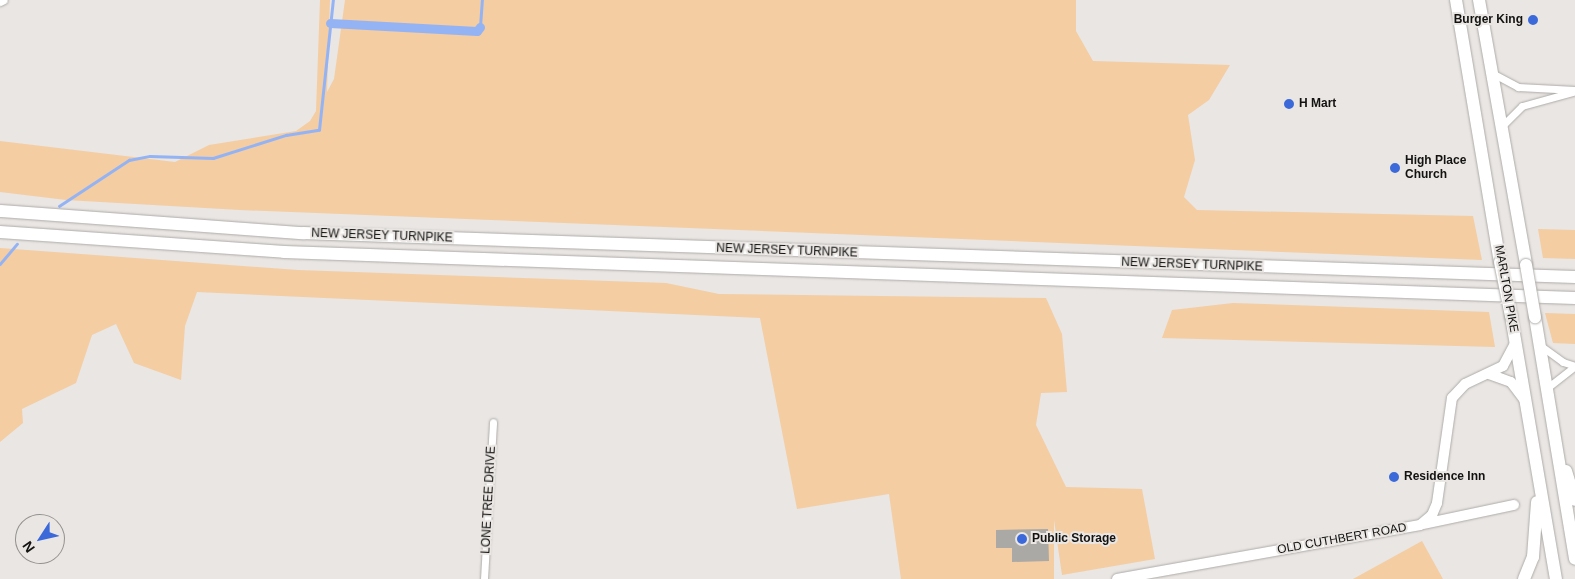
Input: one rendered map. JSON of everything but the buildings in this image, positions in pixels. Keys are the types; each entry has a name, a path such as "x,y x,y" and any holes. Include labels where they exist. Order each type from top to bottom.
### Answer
{"highway":[{"name":"MARLTON PIKE","path":"1456,0 1556,579"},
{"name":"MARLTON PIKE","path":"1479,0 1540,344 1575,559"},
{"name":"NEW JERSEY TURNPIKE","path":"0,211 303,233 1575,277"},
{"name":"NEW JERSEY TURNPIKE","path":"0,232 284,252 1575,298"},
{"path":"1555,437 1575,500"},
{"path":"1524,579 1535,545 1539,480"}],"street":[{"path":"0,2 4,0"},
{"path":"1492,73 1518,87 1575,90"},
{"path":"1501,126 1522,106 1575,90"},
{"name":"OLD CUTHBERT ROAD","path":"1117,579 1420,525 1432,515 1437,503 1452,398 1465,384 1488,374 1507,362 1515,340"},
{"path":"1540,344 1563,362 1575,366"},
{"path":"1547,388 1575,366"},
{"path":"1488,374 1510,382 1526,404"},
{"name":"LONE TREE DRIVE","path":"484,579 493,422"},
{"path":"1420,525 1514,506"}],"shaded area":[{"path":"320,0 330,0 327,92 334,79 345,0 1076,0 1076,31 1093,61 1230,65 1209,100 1188,115 1195,160 1184,197 1197,210 1473,216 1482,260 240,210 66,200 0,192 0,141 175,162 209,145 296,131 310,121 316,111"},
{"path":"1538,229 1575,230 1575,259 1543,258"},
{"path":"0,248 298,270 666,283 719,294 1046,298 1062,334 1067,392 1041,393 1036,425 1066,487 1142,489 1155,559 1062,575 1054,520 1054,579 901,579 889,494 797,509 760,318 197,292 185,326 181,380 134,363 116,324 92,335 76,383 22,409 23,423 0,442"},
{"path":"1233,303 1489,312 1495,347 1162,338 1172,310"},
{"path":"1545,313 1575,314 1575,344 1553,343"},
{"path":"1422,541 1443,579 1353,579"}],"waterway":[{"path":"59,206 129,160 150,156 213,158 286,135 319,130 333,0"},
{"path":"480,27 482,0"},
{"path":"330,23 477,31 480,27"},
{"path":"0,264 17,244"}],"place":[{"name":"Burger King","path":"1533,20"},
{"name":"H Mart","path":"1289,104"},
{"name":"High Place Church","path":"1395,168"},
{"name":"Residence Inn","path":"1394,477"},
{"name":"Public Storage","path":"1022,539"}]}
